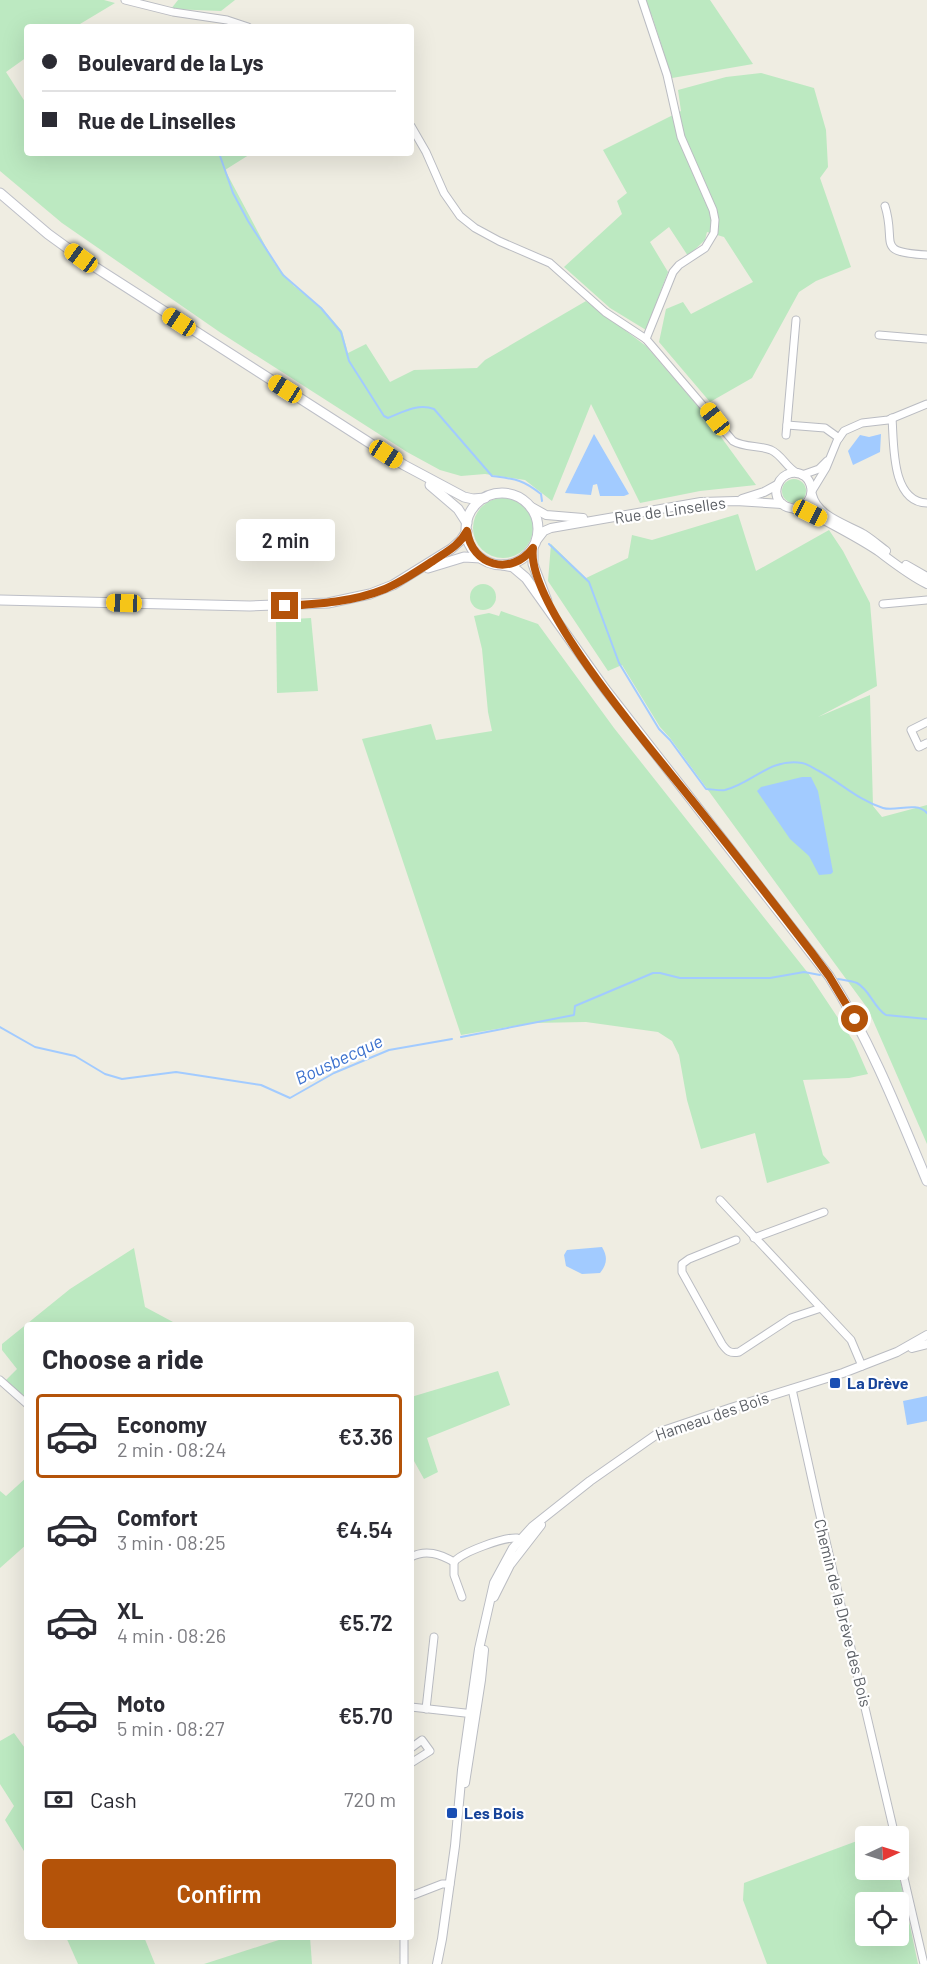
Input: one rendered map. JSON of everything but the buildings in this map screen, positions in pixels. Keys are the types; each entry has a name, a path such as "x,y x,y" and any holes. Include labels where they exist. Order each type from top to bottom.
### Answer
{"main road":[{"path":"0,193 48,234 81,258 404,465 464,497 477,499 498,493 520,497 530,506 538,522 533,562 541,588 566,634"},
{"path":"404,465 451,502 463,515 471,546 482,558 489,562 513,567 524,575 605,689 829,976 869,1046 927,1182"},
{"path":"0,600 256,606 304,605 337,601 387,588 451,549 461,540 473,508 485,498"},
{"path":"503,565 520,560 535,544"},
{"path":"412,574 459,558 472,556 482,558"}],"street":[{"path":"125,0 173,12 239,24"},
{"path":"642,0 667,75 681,137 713,210 715,225 714,233 705,248 675,269 646,339"},
{"path":"414,130 422,142 447,198 455,211 465,220 499,242 550,263 605,312 646,339 689,387 729,438 746,446 766,448 778,455 788,466 809,481 814,502 820,510 865,536 927,578"},
{"path":"885,206 889,240 894,248 900,252 927,255"},
{"path":"786,435 796,320"},
{"path":"879,335 927,339"},
{"path":"794,509 804,506 826,468 839,438 848,429 862,423 892,418 927,404"},
{"path":"892,418 896,470 901,484 911,498 927,503"},
{"path":"787,425 825,428 839,438"},
{"path":"778,455 781,464 777,495 782,504 810,513 861,540 927,584"},
{"path":"778,482 789,474 819,469 831,457"},
{"name":"Rue de Linselles","path":"736,501 757,495 778,482"},
{"name":"Rue de Linselles","path":"535,544 544,531 551,528 685,504 736,501 782,504"},
{"name":"Rue de Linselles","path":"530,506 546,514 604,519"},
{"path":"883,604 927,600"},
{"path":"927,722 911,730 919,747 927,743"},
{"path":"720,1200 853,1343 862,1366"},
{"path":"754,1238 824,1212"},
{"path":"736,1240 682,1264 682,1272 722,1344 729,1352 734,1354 740,1352 791,1318 821,1308"},
{"name":"Hameau des Bois","path":"897,1352 927,1335"},
{"name":"Hameau des Bois","path":"436,1964 450,1884 484,1628 491,1591 508,1555 523,1542 532,1527 597,1476 660,1432 927,1344"},
{"path":"0,1380 24,1401"},
{"name":"Chemin de la Drève des Bois","path":"792,1389 893,1826"},
{"path":"462,1597 454,1575 454,1562 462,1555 505,1539 513,1538 523,1542"},
{"path":"414,1555 420,1552 440,1554 454,1562"},
{"path":"426,1708 434,1637"},
{"path":"414,1707 472,1714"},
{"path":"414,1746 422,1740 430,1750 414,1761"},
{"path":"904,1880 924,1964"},
{"path":"414,1895 442,1884 450,1884"},
{"path":"404,1940 404,1964"}],"green space":[{"path":"0,0 104,0 115,3 80,24 24,24 24,59 6,72 24,100 24,156 247,156 225,170 275,264 294,286 322,308 342,331 348,353 366,344 390,382 414,370 477,368 485,360 586,301 646,346 702,411 756,485 700,491 640,503 591,404 552,501 525,480 485,474 461,476 440,470 407,452 221,333 62,223 0,171"},
{"path":"178,0 235,0 221,11 171,9"},
{"path":"644,0 710,0 753,64 672,78 652,16"},
{"path":"761,73 814,88 826,130 828,167 820,178 851,267 816,281 799,292 752,378 710,402 659,342 666,309 683,302 691,314 753,282 724,237 707,232 705,240 688,256 669,227 650,242 668,272 646,330 610,308 564,267 622,214 617,201 627,193 603,150 681,111 678,90 726,77"},
{"path":"794,479 799,480 805,486 805,496 799,502 794,503 789,502 783,496 782,491 783,486 789,480"},
{"path":"497,498 509,498 520,503 528,511 533,528 531,540 520,553 509,558 497,558 486,553 478,545 473,534 473,522 478,511 486,503"},
{"path":"738,514 756,571 829,530 843,551 870,603 877,686 818,717 870,695 873,806 882,817 927,805 927,1144 868,1009 660,727 622,665 608,671 548,581 551,544 586,578 628,558 632,535 652,540"},
{"path":"483,584 492,588 496,597 492,606 483,610 474,606 470,597 474,588"},
{"path":"501,611 538,624 614,728 808,973 854,1042 868,1074 849,1078 803,1080 823,1155 830,1163 767,1183 755,1133 701,1149 687,1100 679,1055 672,1041 658,1032 586,1022 532,1023 461,1035 362,739 431,724 436,740 492,731 482,649 474,616 489,613 499,616"},
{"path":"311,618 318,691 277,693 276,620"},
{"path":"134,1248 145,1307 173,1322 29,1322 70,1289"},
{"path":"24,1326 24,1396 6,1380 17,1369 2,1350 2,1344"},
{"path":"498,1371 510,1405 427,1438 438,1472 424,1479 414,1461 414,1396"},
{"path":"24,1480 24,1547 0,1568 0,1491 6,1496"},
{"path":"14,1733 24,1747 24,1851 5,1820 14,1806 0,1784 0,1741"},
{"path":"855,1842 855,1880 900,1880 903,1892 855,1892 855,1946 909,1946 909,1921 918,1964 767,1964 743,1900 744,1883"},
{"path":"67,1940 145,1940 155,1964 78,1964"},
{"path":"279,1940 310,1940 312,1964 204,1964"}],"water":[{"path":"594,434 629,494 600,496 597,484 593,485 591,495 565,493"},
{"path":"881,434 880,452 853,465 848,451 860,435 869,437"},
{"path":"811,777 818,791 833,872 831,874 819,875 809,856 790,839 757,791 761,787"},
{"path":"602,1247 606,1260 600,1273 582,1274 566,1266 564,1255 567,1250"},
{"path":"927,1396 927,1421 907,1425 903,1401"}],"waterway":[{"path":"220,156 233,193 248,221 283,275 321,308 341,332 349,361 384,416 388,418 422,407 434,409 492,476 513,479 529,485 541,494 542,501"},
{"path":"549,544 589,582 619,663 659,729 670,740 706,789 725,790 780,764 802,763 874,805 888,809 912,807 927,813"},
{"name":"Bousbecque","path":"461,1037 574,1015 575,1006 653,973 680,978 770,978 804,972 820,975"},
{"name":"Bousbecque","path":"838,979 855,982 861,986 886,1015 927,1019"},
{"name":"Bousbecque","path":"0,1027 35,1047 75,1056 105,1074 122,1079 176,1072 261,1085 290,1098 334,1073 389,1050 452,1039"}],"place":[{"name":"La Drève","path":"835,1383"},
{"name":"Les Bois","path":"452,1813"}],"route":[{"path":"285,606 337,601 383,590 451,549 467,531 468,539 476,553 494,564 512,564 524,558 533,548 533,562 548,603 591,671 812,953 855,1019"}]}
